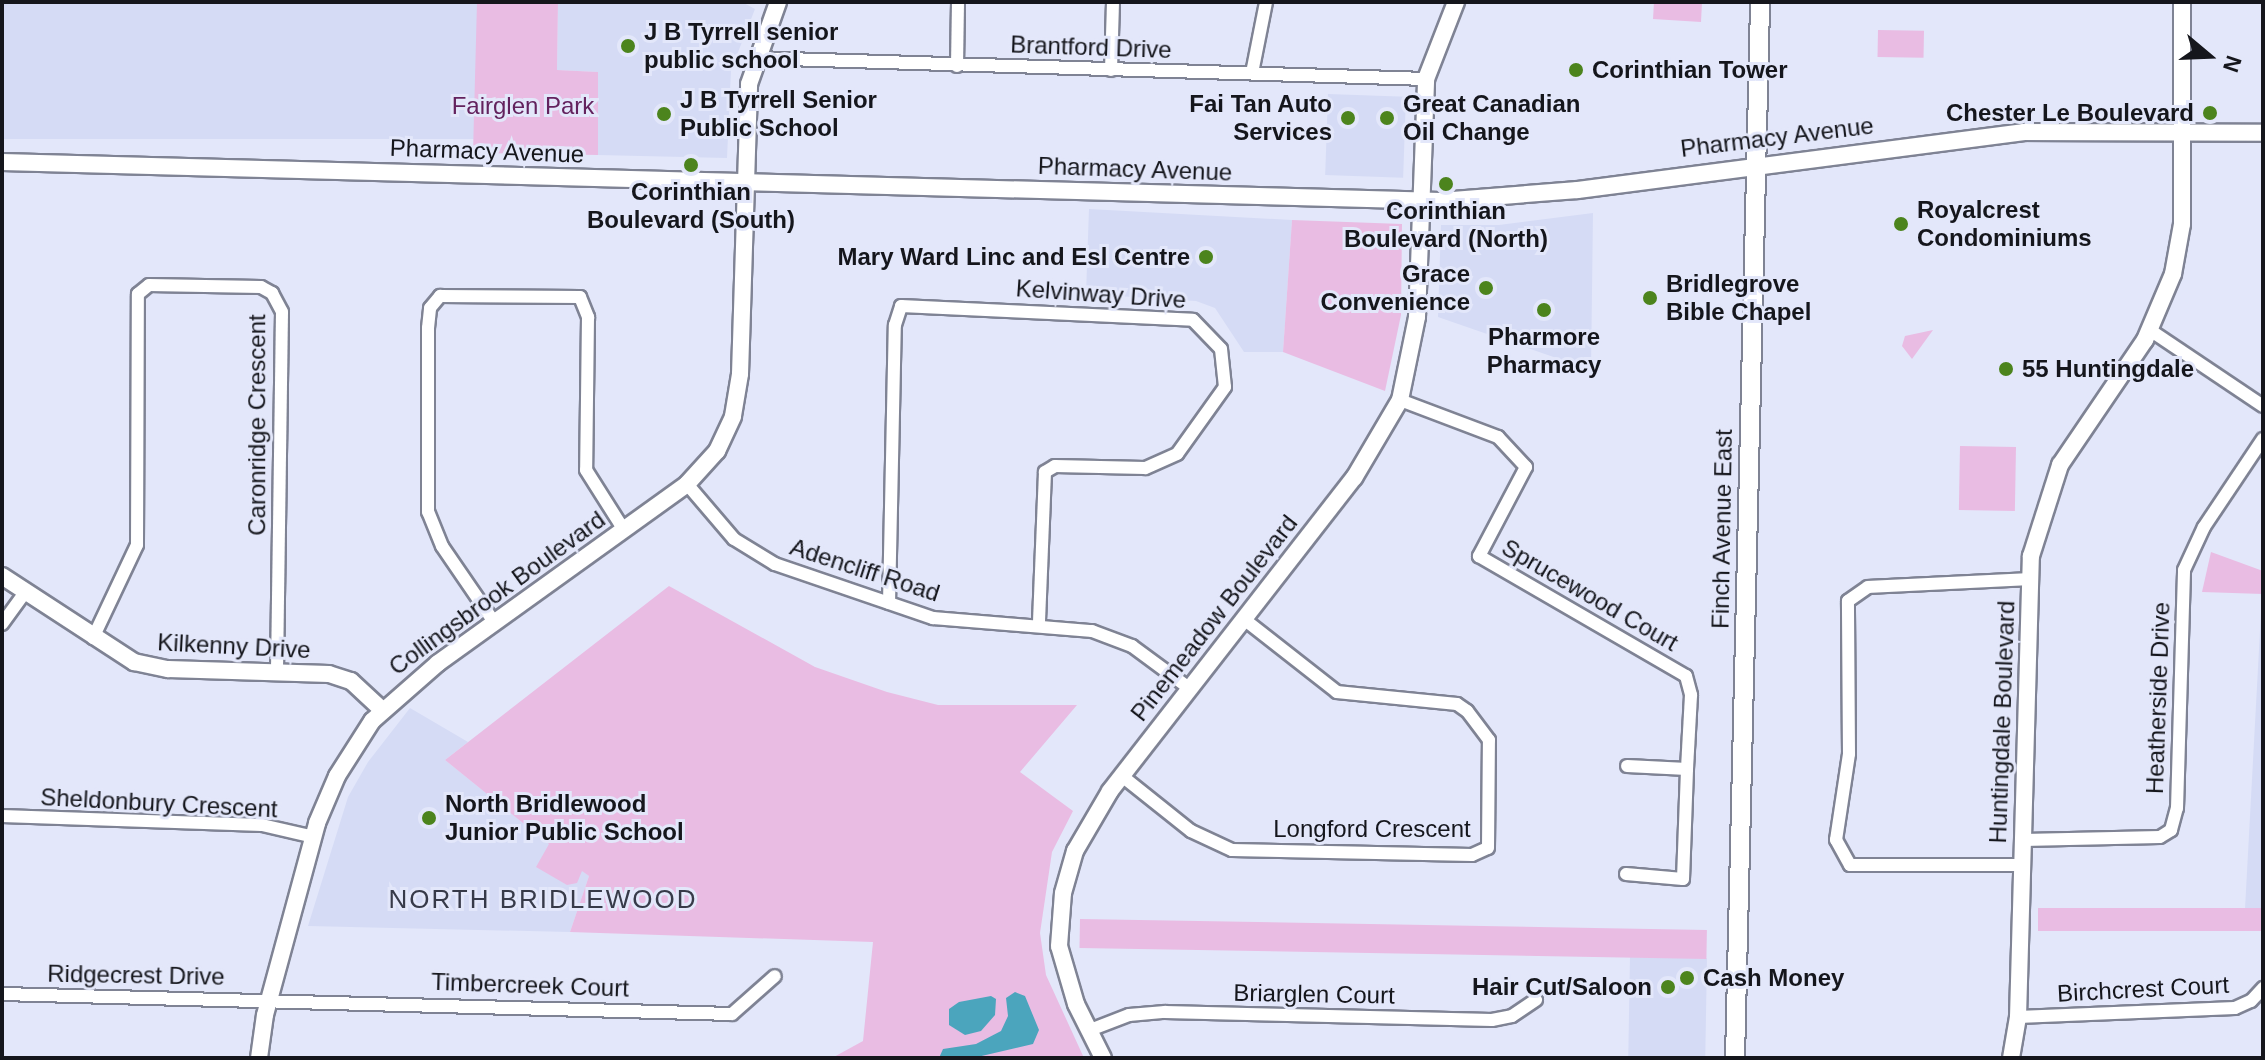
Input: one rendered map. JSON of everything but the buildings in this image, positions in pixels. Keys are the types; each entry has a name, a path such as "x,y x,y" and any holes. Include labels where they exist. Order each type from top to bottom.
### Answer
{"main road":[{"name":"Finch Avenue East","path":"1735,1058 1760,2"}],"street":[{"name":"Collingsbrook Boulevard","path":"259,1058 269,1000 314,837 337,776 381,709 494,622 687,484 717,451 738,392 748,94 755,58 778,2"},
{"path":"957,66 958,2"},
{"path":"1111,70 1113,2"},
{"path":"1252,73 1266,2"},
{"name":"Pinemeadow Boulevard","path":"1103,1058 1063,968 1060,911 1075,851 1122,776 1354,478 1400,400 1415,337 1426,79 1456,2"},
{"path":"2182,2 2182,132"},
{"name":"Brantford Drive","path":"755,58 1426,79"},
{"name":"Pharmacy Avenue","path":"2,162 1422,201 1564,192 1755,164 2024,132 2263,133"},
{"name":"Huntingdale Boulevard","path":"2011,1058 2018,1017 2030,579 2036,530 2060,465 2150,330 2180,247 2182,132"},
{"name":"Caronridge Crescent","path":"93,638 137,545 138,294 149,285 261,287 272,293 282,312 277,670"},
{"path":"494,622 442,546 428,512 428,328 430,308 440,296 580,297 588,317 586,470 624,530"},
{"name":"Kelvinway Drive","path":"889,603 895,325 901,306 1193,320 1221,349 1225,387 1177,454 1145,468 1055,466 1045,472 1039,624"},
{"path":"2150,330 2263,406"},
{"name":"Sprucewood Court","path":"1400,400 1498,437 1526,467 1479,556 1686,676 1691,695 1683,879 1626,874"},
{"name":"Heatherside Drive","path":"2023,840 2160,837 2171,830 2177,808 2184,570 2204,527 2263,439"},
{"name":"Adencliff Road","path":"687,484 734,539 763,559 933,618 1039,624 1092,631 1132,646 1189,688"},
{"name":"Kilkenny Drive","path":"2,576 123,658 150,667 277,670 339,677 381,709"},
{"name":"Huntingdale Boulevard","path":"2022,865 1850,865 1836,840 1849,754 1848,601 1868,587 2030,579"},
{"path":"2,624 25,592"},
{"name":"Longford Crescent","path":"1122,776 1191,831 1232,850 1472,855 1488,848 1489,740 1467,711 1457,704 1337,692 1244,619"},
{"path":"1627,766 1687,769"},
{"name":"Sheldonbury Crescent","path":"2,816 262,825 314,837"},
{"name":"Timbercreek Court","path":"269,1000 732,1014 775,976"},
{"name":"Birchcrest Court","path":"2018,1017 2235,1008 2263,988"},
{"name":"Ridgecrest Drive","path":"2,994 269,1000"},
{"name":"Briarglen Court","path":"1090,1030 1129,1015 1165,1012 1492,1020 1512,1016 1536,1000"}],"shaded area":[{"path":"2,2 477,2 477,139 2,139"},
{"name":"J B Tyrrell Senior Public School","path":"558,2 742,2 755,9 731,70 727,158 598,155 598,72 557,70"},
{"path":"1328,94 1406,97 1403,178 1325,175"},
{"path":"1089,209 1292,220 1283,352 1244,352 1215,308 1196,301 1086,294"},
{"path":"1593,213 1591,370 1438,317 1441,225 1499,225"},
{"path":"2262,594 2263,908 2245,909"},
{"name":"North Bridlewood Junior Public School","path":"410,708 468,742 445,760 589,876 570,932 308,926 348,797 368,762"},
{"path":"1630,957 1707,958 1705,1058 1628,1058"}],"green space":[{"name":"Fairglen Park","path":"477,2 558,2 557,70 598,72 598,155 473,153"},
{"path":"1654,2 1702,2 1701,22 1653,19"},
{"path":"1878,30 1924,31 1924,58 1878,57"},
{"path":"1292,220 1402,224 1401,315 1385,391 1283,352"},
{"path":"1933,330 1912,359 1902,346 1905,336"},
{"path":"1960,446 2016,447 2015,511 1959,510"},
{"path":"2211,552 2263,571 2263,594 2202,592"},
{"path":"669,586 815,667 887,692 938,705 1077,705 1020,772 1073,811 1052,852 1040,933 1046,975 1084,1058 832,1058 863,1041 873,942 570,932 589,876 582,871 577,883 567,885 536,867 549,844 445,760"},
{"path":"2038,908 2263,908 2263,931 2038,931"},
{"path":"1080,919 1707,930 1706,959 1079,948"}],"water":[{"path":"1015,992 1025,996 1039,1030 1033,1044 973,1058 939,1058 943,1049 976,1044 1001,1031 1008,1016 1006,998"},
{"path":"991,996 996,999 995,1015 981,1031 965,1035 949,1025 949,1009 959,1002"}],"place":[{"name":"J B Tyrrell senior public school","path":"628,46"},
{"name":"Corinthian Tower","path":"1576,70"},
{"name":"Chester Le Boulevard","path":"2210,113"},
{"name":"J B Tyrrell Senior Public School","path":"664,114"},
{"name":"Fai Tan Auto Services","path":"1348,118"},
{"name":"Great Canadian Oil Change","path":"1387,118"},
{"name":"Corinthian Boulevard (South)","path":"691,165"},
{"name":"Corinthian Boulevard (North)","path":"1446,184"},
{"name":"Royalcrest Condominiums","path":"1901,224"},
{"name":"Mary Ward Linc and Esl Centre","path":"1206,257"},
{"name":"Grace Convenience","path":"1486,288"},
{"name":"Bridlegrove Bible Chapel","path":"1650,298"},
{"name":"Pharmore Pharmacy","path":"1544,310"},
{"name":"55 Huntingdale","path":"2006,369"},
{"name":"North Bridlewood Junior Public School","path":"429,818"},
{"name":"Cash Money","path":"1687,978"},
{"name":"Hair Cut/Saloon","path":"1668,987"}],"district":[{"name":"NORTH BRIDLEWOOD","path":"543,900"}]}
